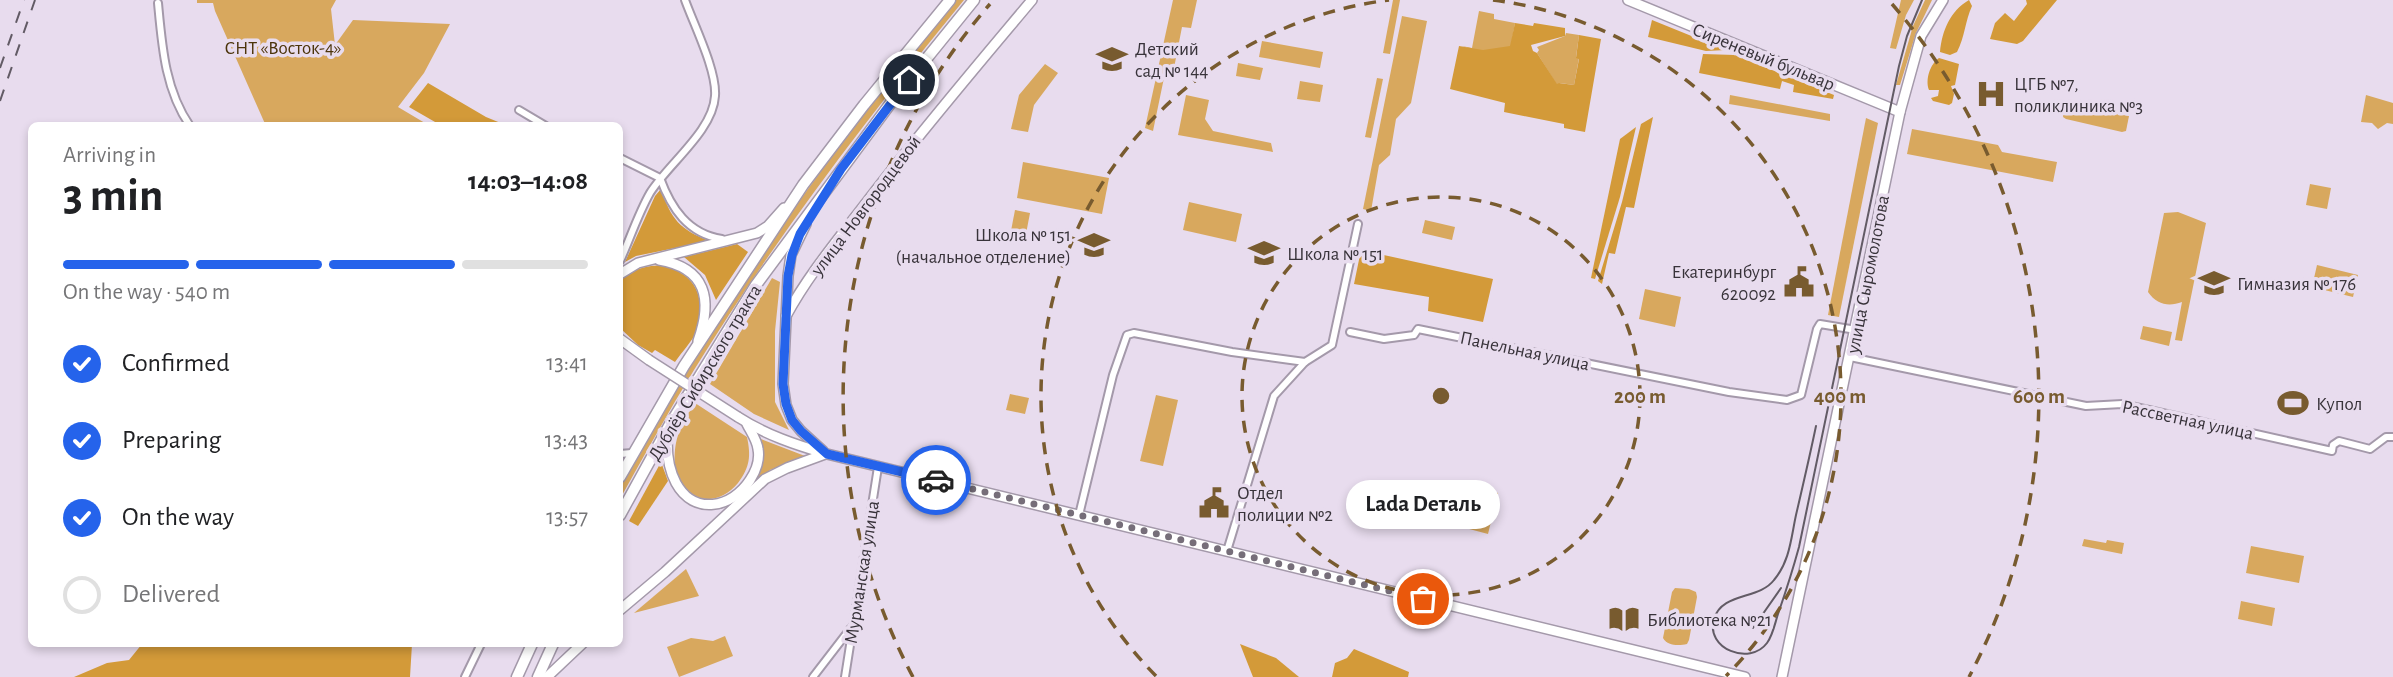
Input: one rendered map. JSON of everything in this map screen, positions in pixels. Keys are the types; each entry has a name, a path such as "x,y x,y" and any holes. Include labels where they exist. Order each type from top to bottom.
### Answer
{"main road":[{"name":"Дублёр Сибирского тракта","path":"623,471 684,366 803,185 950,0"},
{"name":"Дублёр Сибирского тракта","path":"623,509 669,426 756,285 841,169 974,0"},
{"name":"улица Новгородцевой","path":"786,316 807,282 922,131 1032,0"},
{"name":"Сиреневый бульвар","path":"1628,0 1900,112"},
{"name":"улица Сыромолотова","path":"1782,677 1900,112 1922,36 1943,0"},
{"path":"827,454 801,431 792,420 786,404 783,384 786,316 792,255 800,234 841,169"},
{"path":"623,272 631,265 650,259 757,233 768,226 803,185"},
{"path":"650,259 684,268 697,278 703,290 705,305 702,328 684,366"},
{"path":"788,276 796,283 807,282"},
{"path":"623,341 742,420 787,442 827,454 1745,677"},
{"path":"669,426 667,458 676,484 696,502 711,505 734,498 753,476 759,451 742,420"},
{"path":"623,607 765,479 827,454"},
{"path":"516,677 531,647"},
{"path":"538,677 552,647"},
{"path":"547,677 579,647"}],"street":[{"path":"623,254 649,195 696,136 715,101 713,75 685,0"},
{"path":"159,3 162,48 171,89 187,122"},
{"path":"519,110 539,122"},
{"path":"623,160 660,178 678,213 691,228 706,236 733,240"},
{"path":"1227,551 1274,396 1304,362 1332,345 1358,223"},
{"name":"Панельная улица","path":"1350,332 1384,339 1414,335 1418,328 1729,392 1787,400 1801,395 1820,324 1856,330"},
{"path":"1079,515 1113,375 1127,335 1134,333 1232,352 1304,362"},
{"name":"Рассветная улица","path":"1850,356 2086,406 2122,404 2332,451 2333,445 2339,441 2370,449 2386,437 2393,437"},
{"path":"623,454 632,453"},
{"name":"Мурманская улица","path":"845,677 878,467"},
{"path":"813,677 852,627"},
{"path":"465,677 480,647"}],"green space":[{"name":"СНТ «Восток-4»","path":"197,0 336,0 331,9 335,45 353,20 450,24 424,73 398,107 423,122 264,122 213,3 197,3"},
{"path":"955,0 964,0 857,135 756,274 684,386 623,494 623,479 692,360 781,226 862,115"},
{"path":"1173,0 1197,0 1191,28 1182,27 1173,73 1165,73 1153,131 1145,128"},
{"path":"1393,0 1400,0 1390,54 1383,53"},
{"path":"1901,0 1914,0 1906,15 1896,49 1890,48"},
{"path":"1925,0 1932,0 1916,33 1900,85 1896,85 1913,26"},
{"path":"1479,11 1494,14 1494,19 1515,23 1508,62 1462,46 1472,48"},
{"path":"1402,16 1427,21 1411,103 1396,119 1390,155 1379,165 1371,211 1363,209"},
{"path":"1566,33 1579,35 1576,57 1579,58 1574,85 1557,85 1537,53 1537,47 1565,36"},
{"path":"1262,41 1323,52 1320,68 1259,57"},
{"path":"1238,63 1263,68 1260,80 1236,76"},
{"path":"1045,64 1058,73 1034,105 1028,132 1011,129 1019,95"},
{"path":"1377,78 1383,79 1371,138 1365,137"},
{"path":"1300,81 1323,85 1320,102 1297,99"},
{"path":"1186,95 1209,100 1205,119 1213,131 1271,143 1273,152 1178,135"},
{"path":"1730,95 1830,114 1830,121 1729,104"},
{"path":"2366,95 2393,103 2393,124 2387,123 2378,129 2372,123 2361,122"},
{"path":"2065,105 2129,116 2126,131 2066,119 2063,117"},
{"path":"1866,118 1878,123 1839,317 1828,315"},
{"path":"1912,129 1998,145 2002,152 2057,162 2053,182 1907,154"},
{"path":"1023,162 1109,178 1102,214 1017,198"},
{"path":"2310,184 2331,188 2327,209 2306,205"},
{"path":"1189,202 1242,214 1236,242 1183,230"},
{"path":"1015,210 1030,213 1025,239 1010,236"},
{"path":"2178,212 2206,223 2182,341 2175,340 2182,302 2164,304 2155,300 2148,292 2164,213"},
{"path":"1425,220 1455,227 1452,240 1422,233"},
{"path":"2317,265 2358,275 2353,297 2312,287"},
{"path":"772,278 780,282 775,331 775,402 789,430 754,414 710,384"},
{"path":"1645,289 1681,297 1675,327 1639,319"},
{"path":"2143,326 2172,332 2169,346 2140,339"},
{"path":"1010,394 1029,398 1025,414 1006,410"},
{"path":"1156,395 1178,400 1163,466 1140,461"},
{"path":"695,403 747,437 749,456 745,472 731,490 716,498 700,498 693,494 680,480 676,469 677,438"},
{"path":"761,439 805,456 770,470 747,491 760,466"},
{"path":"1468,486 1498,493 1488,534 1458,526"},
{"path":"2084,539 2124,543 2122,554 2082,546"},
{"path":"2251,546 2304,556 2299,583 2246,573"},
{"path":"686,569 699,596 634,613"},
{"path":"1675,588 1689,589 1696,592 1697,597 1689,640 1684,645 1670,644 1663,638"},
{"path":"2241,601 2275,608 2272,626 2238,619"},
{"path":"725,636 733,656 679,677 667,647 691,638 713,641"}],"shaded area":[{"path":"1969,0 1972,6 1957,52 1950,55 1940,52 1948,22"},
{"path":"2026,0 2057,0 2023,41 2017,44 1990,39 1995,23 2005,13 2014,21 2027,4"},
{"path":"1652,20 1726,50 1706,51 1648,37"},
{"path":"1515,23 1565,28 1565,36 1531,45 1557,84 1574,85 1579,59 1576,58 1579,35 1601,39 1585,132 1564,128 1564,124 1504,112 1505,103 1450,89 1459,46 1483,50 1510,46"},
{"path":"1703,54 1735,55 1834,95 1833,99 1793,92 1794,85 1782,81 1780,89 1699,73"},
{"path":"1939,58 1959,64 1955,85 1951,86 1954,94 1949,105 1933,101 1931,98 1938,96 1939,90 1929,90 1928,86 1931,68"},
{"path":"428,83 498,122 435,122 409,107"},
{"path":"1653,117 1634,208 1626,207 1615,254 1609,253 1602,284 1598,281 1622,202 1641,124"},
{"path":"1636,127 1620,197 1595,279 1591,278 1620,139"},
{"path":"661,189 678,222 710,241 636,256 625,262 655,196"},
{"path":"737,244 748,252 716,300 705,275 684,257"},
{"path":"1361,250 1493,279 1483,322 1428,311 1429,297 1354,284"},
{"path":"664,265 680,272 692,282 699,296 698,330 675,362 655,350 652,353 638,345 623,331 623,279 640,268"},
{"path":"661,462 668,481 638,526 629,521"},
{"path":"1240,644 1276,658 1299,677 1253,677"},
{"path":"140,647 412,647 410,677 74,677 107,663 129,660"},
{"path":"1354,649 1409,672 1408,677 1332,677 1335,663 1347,658"}],"tram line":[{"path":"1816,426 1789,549 1779,573 1759,591 1725,604 1714,619 1716,639 1731,651 1750,653 1767,643 1799,547 1899,66 1907,36 1922,0"},
{"path":"1753,628 1781,588"}],"railway":[{"path":"0,68 24,0"},
{"path":"0,101 35,0"}],"way so far":[{"path":"936,480 1423,599"}],"place":[{"name":"Детский сад № 144","path":"1112,59"},
{"name":"ЦГБ №7, поликлиника №3","path":"1991,94"},
{"name":"Школа № 151 (начальное отделение)","path":"1094,245"},
{"name":"Школа № 151","path":"1264,253"},
{"name":"Екатеринбург 620092","path":"1799,282"},
{"name":"Гимназия № 176","path":"2214,283"},
{"name":"Купол","path":"2293,403"},
{"name":"Отдел полиции №2","path":"1214,503"},
{"name":"Lada Dеталь","path":"1423,599"},
{"name":"Библиотека №21","path":"1624,619"}],"route":[{"path":"909,80 841,169 800,234 788,276 783,384 792,420 827,454 936,480"}]}
